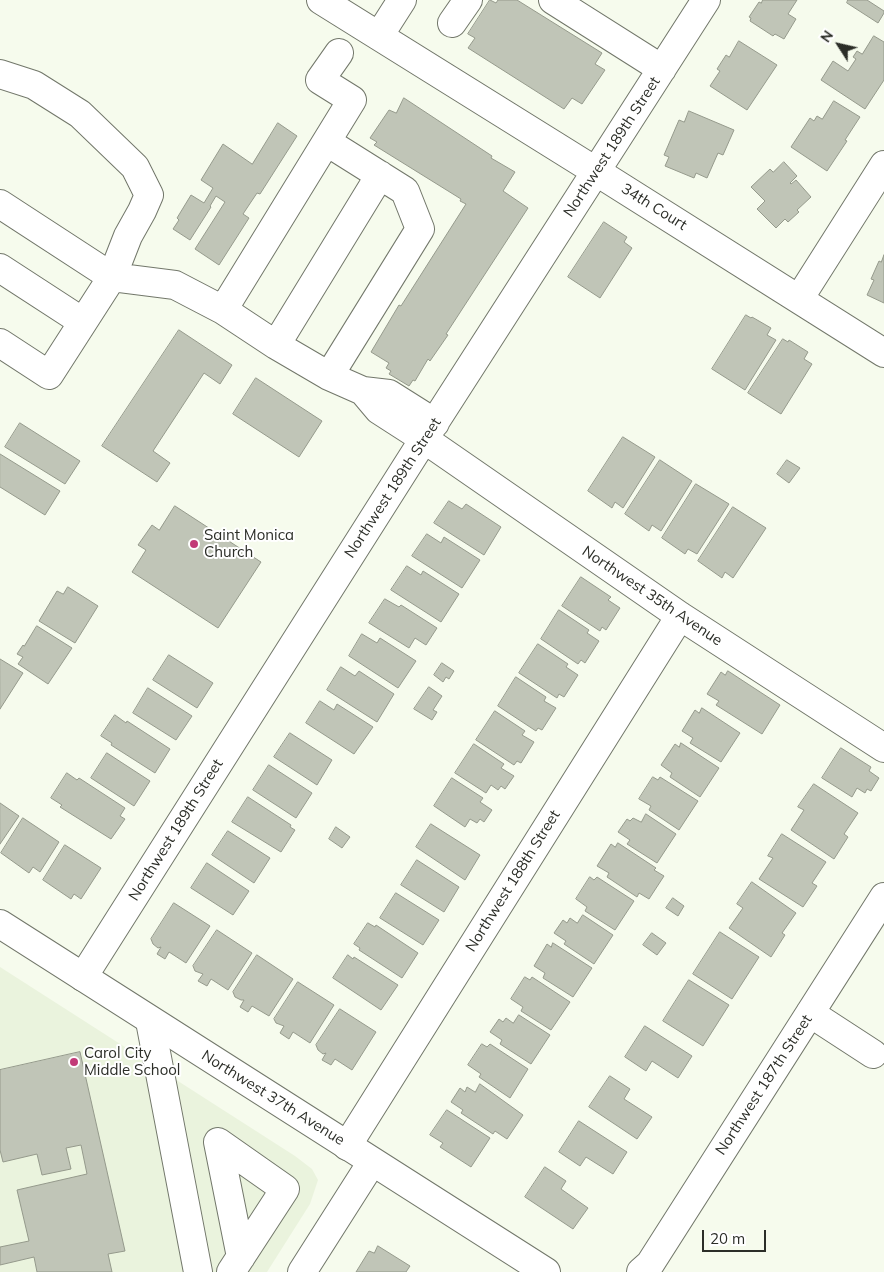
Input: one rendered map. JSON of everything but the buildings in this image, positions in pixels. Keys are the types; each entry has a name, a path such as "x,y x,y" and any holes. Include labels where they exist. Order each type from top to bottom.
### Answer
{"street":[{"path":"379,36 402,0"},
{"path":"452,23 468,0"},
{"path":"553,0 662,69"},
{"name":"Northwest 189th Street","path":"82,978 706,0"},
{"name":"34th Court","path":"323,1 884,353"},
{"path":"223,310 352,100 320,80 339,53"},
{"path":"0,74 34,85 80,114 135,167 149,195 128,236 112,277 49,375 0,343"},
{"path":"0,204 112,277 175,285 223,310 276,346 328,376 420,229 405,191 327,142"},
{"path":"798,299 884,165"},
{"path":"276,346 380,175"},
{"path":"0,268 83,322"},
{"name":"Northwest 35th Avenue","path":"328,376 363,391 379,410 430,431 680,616 884,748"},
{"name":"Northwest 188th Street","path":"347,1146 680,616"},
{"name":"Northwest 187th Street","path":"641,1272 650,1264 884,897"},
{"name":"Northwest 37th Avenue","path":"0,924 546,1272"},
{"path":"810,1014 874,1054"},
{"path":"150,1021 198,1272"},
{"path":"302,1272 372,1162"}],"shaded area":[{"name":"Carol City Middle School","path":"0,967 295,1156 312,1169 318,1180 310,1204 267,1272 0,1272"}],"place":[{"name":"Saint Monica Church","path":"194,544"},
{"name":"Carol City Middle School","path":"74,1062"}]}
